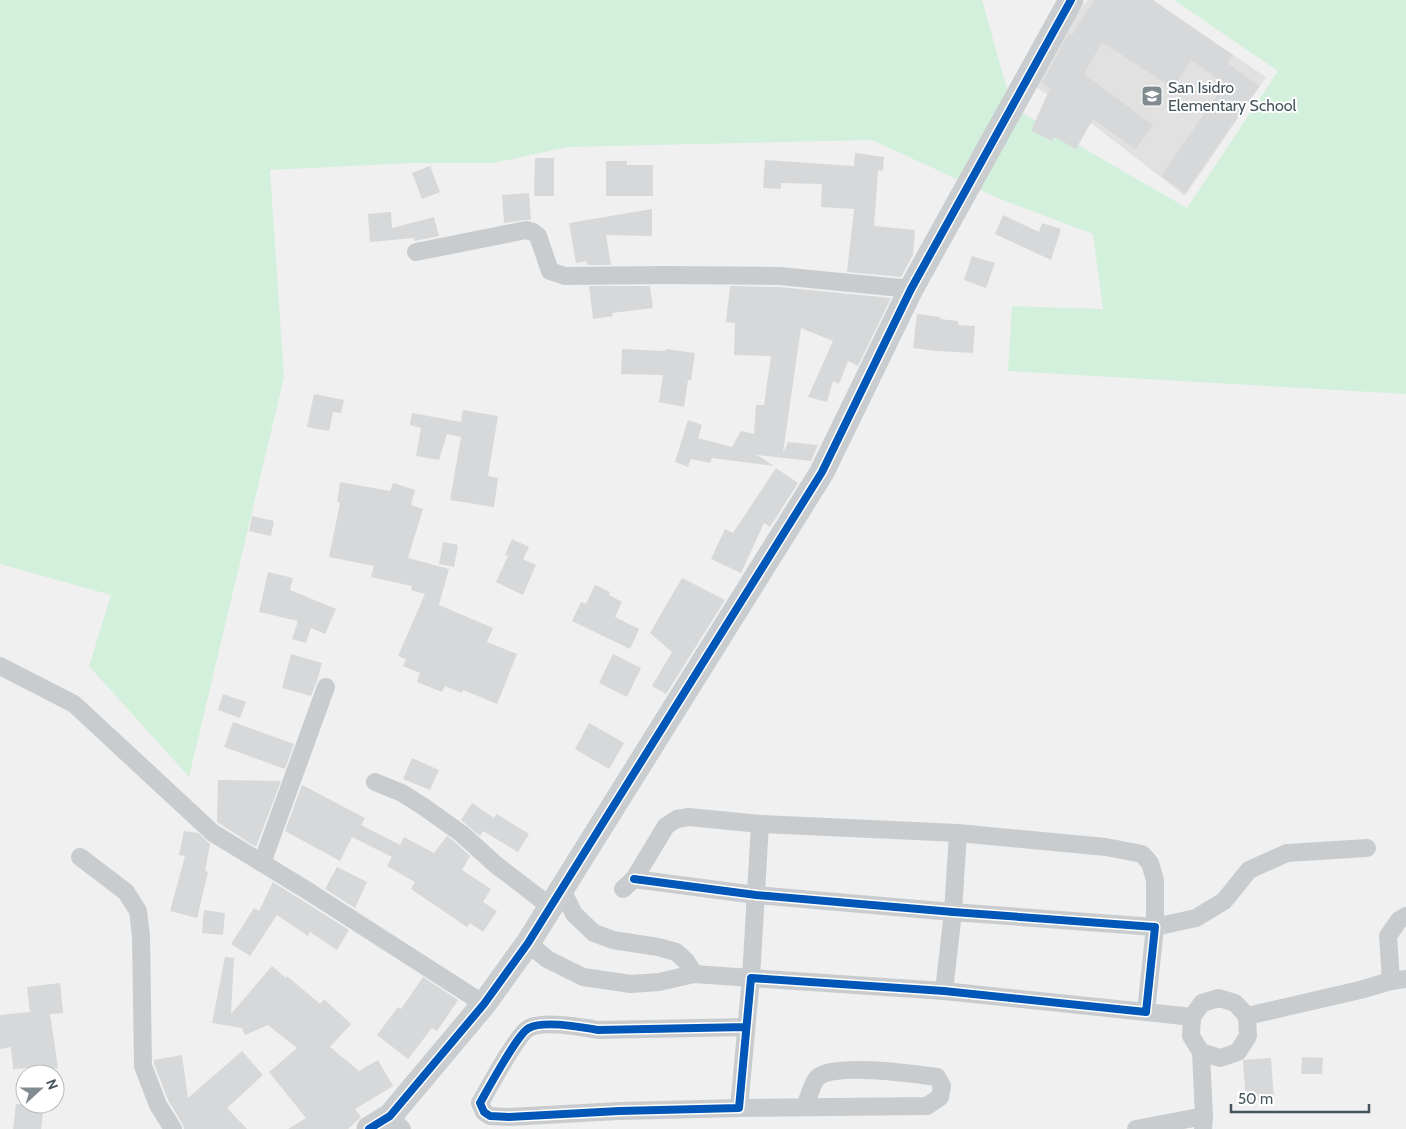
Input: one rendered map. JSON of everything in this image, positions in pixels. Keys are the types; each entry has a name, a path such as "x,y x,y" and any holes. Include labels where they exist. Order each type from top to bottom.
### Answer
{"street":[{"path":"387,1125 484,1004 528,943 822,472 912,289 1071,0"},
{"path":"416,252 526,230 538,236 550,271 565,276 780,276 912,289"},
{"path":"0,666 74,704 213,834 308,890 484,1004"},
{"path":"262,863 326,687"},
{"path":"375,782 402,794 424,807 462,834 495,864 557,898 594,933 613,940 658,947 676,952 686,961 694,974"},
{"path":"1146,1012 1155,927 1155,880 1150,863 1142,854 1106,846 958,833 760,824 689,816 677,819 666,826 628,884 1155,927 1196,918 1224,901 1249,870 1287,853 1367,848"},
{"path":"739,1108 751,978 760,824"},
{"path":"944,991 953,912 958,833"},
{"path":"80,857 126,892 138,911 141,936 143,1066 158,1106 173,1129"},
{"path":"1247,1016 1399,980 1388,936 1399,920 1406,916"},
{"path":"528,943 547,959 583,977 631,984 658,982 694,974 944,991 1192,1017"},
{"path":"1136,1129 1204,1122 1201,1052 1191,1036 1192,1017 1202,1004 1219,998 1235,1003 1247,1016 1248,1036 1238,1052 1220,1058 1201,1052"},
{"path":"746,1028 598,1030 576,1026 539,1024 527,1028 480,1103 484,1112 490,1116 509,1117 620,1111 927,1106 940,1097 942,1086 938,1077 904,1072 839,1070 826,1073 816,1079 805,1107"}],"shaded area":[{"name":"San Isidro Elementary School","path":"1087,0 1151,0 1266,77 1185,196 1072,108 1030,84"}],"green space":[{"path":"0,0 982,0 1012,107 1187,208 1278,71 1174,0 1406,0 1406,394 1008,371 1012,306 1103,309 1093,234 1000,199 872,140 567,147 494,163 411,163 270,170 284,377 189,777 89,666 111,595 0,564"}],"building":[{"name":"San Isidro Elementary School","path":"1094,0 1153,0 1233,55 1227,63 1259,86 1185,193 1161,176 1225,84 1191,60 1173,88 1102,42 1084,74 1153,125 1135,149 1093,119 1076,149 1054,137 1052,141 1031,131 1050,88 1042,83 1069,33 1072,35"},
{"path":"855,153 884,157 883,171 878,170 874,226 915,230 913,255 901,277 847,272 854,209 821,207 822,184 781,183 781,189 763,188 765,160 854,166"},
{"path":"535,158 554,158 554,196 534,196"},
{"path":"606,161 627,161 627,165 653,165 653,196 606,196"},
{"path":"430,166 440,192 422,199 412,173"},
{"path":"529,193 531,220 504,223 502,195"},
{"path":"652,209 652,236 606,235 611,265 587,265 586,261 576,263 569,223"},
{"path":"391,212 392,228 434,217 439,236 414,241 414,238 370,242 368,214"},
{"path":"1003,215 1039,232 1042,223 1061,229 1051,260 995,234"},
{"path":"972,256 995,263 986,288 964,280"},
{"path":"589,286 650,286 653,308 612,313 613,316 593,319"},
{"path":"730,286 779,287 891,298 858,366 848,361 839,384 833,381 827,402 808,397 833,341 801,328 783,453 788,442 818,445 811,461 757,455 774,466 712,458 710,463 691,459 688,467 675,462 688,420 702,425 698,438 732,447 741,431 754,434 756,405 764,405 771,356 734,355 735,323 726,322"},
{"path":"917,314 958,321 958,325 975,326 973,353 913,348"},
{"path":"622,349 665,351 666,349 695,353 691,381 688,380 684,407 659,402 663,375 621,374"},
{"path":"314,394 344,400 341,413 333,412 329,431 307,427"},
{"path":"463,410 498,416 488,476 498,478 494,507 450,500 461,437 447,434 439,460 416,456 421,428 410,425 412,413 461,422"},
{"path":"776,468 798,483 770,527 764,523 741,573 711,559 725,529 733,533"},
{"path":"340,482 390,491 393,483 415,490 411,505 423,509 408,558 449,569 439,605 493,628 487,642 517,654 497,704 463,690 462,693 445,686 442,692 417,682 420,673 403,666 406,659 398,656 425,594 411,590 412,586 371,577 374,566 329,557 340,503 337,502"},
{"path":"252,516 274,521 271,536 249,531"},
{"path":"512,539 529,547 523,559 536,565 523,595 496,582 508,556 505,555"},
{"path":"443,542 458,545 454,567 439,564"},
{"path":"268,572 293,578 290,590 336,609 325,634 311,628 306,643 292,639 298,621 259,612"},
{"path":"682,578 725,600 666,694 652,686 672,652 650,633"},
{"path":"595,585 610,592 609,595 622,602 615,617 639,629 630,649 572,621 581,602 586,604"},
{"path":"291,654 322,663 311,696 282,688"},
{"path":"613,654 641,668 627,697 599,683"},
{"path":"223,694 246,702 240,718 218,710"},
{"path":"233,722 294,744 285,769 224,747"},
{"path":"589,723 624,743 609,769 575,749"},
{"path":"412,758 439,770 430,790 403,779"},
{"path":"218,780 281,781 256,847 217,822"},
{"path":"302,785 365,818 361,825 400,845 404,837 434,853 447,836 455,842 470,856 462,870 491,889 483,902 497,911 483,932 470,923 467,927 411,889 415,882 387,866 392,857 352,837 340,861 285,831"},
{"path":"472,803 494,818 497,814 529,834 518,852 483,831 480,836 461,820"},
{"path":"184,831 198,833 210,844 205,871 208,872 197,918 170,911 185,856 179,855"},
{"path":"337,867 367,882 355,908 325,889"},
{"path":"273,882 349,930 337,950 310,932 308,936 277,915 250,956 231,944 254,908 259,911"},
{"path":"204,910 225,913 223,935 202,933"},
{"path":"225,957 234,958 231,1014 272,966 320,1004 324,999 351,1024 330,1047 359,1071 378,1060 393,1086 355,1109 361,1117 348,1129 288,1129 306,1118 269,1072 297,1048 268,1025 245,1035 242,1028 212,1023"},
{"path":"423,977 458,1000 437,1031 432,1028 408,1059 377,1035 398,1007 401,1009"},
{"path":"60,983 63,1013 50,1014 57,1064 15,1064 15,1069 13,1069 11,1047 0,1049 0,1015 30,1012 27,987"},
{"path":"242,1051 263,1075 227,1108 247,1129 184,1129 168,1100 154,1060 182,1055 188,1098"},
{"path":"1302,1057 1323,1058 1322,1074 1301,1074"},
{"path":"1271,1058 1274,1099 1246,1101 1243,1061"},
{"path":"15,1112 15,1114 43,1114 41,1129 13,1129"}],"cycle path":[{"path":"369,1129 390,1116 484,1004 528,943 822,472 911,289 1071,0"},
{"path":"634,879 756,895 1155,927 1146,1012 944,991 751,978 739,1108 619,1111 509,1117 490,1116 484,1112 480,1103 518,1040 524,1032 535,1026 563,1025 598,1030 746,1027"}],"place":[{"name":"San Isidro Elementary School","path":"1152,96"}]}
